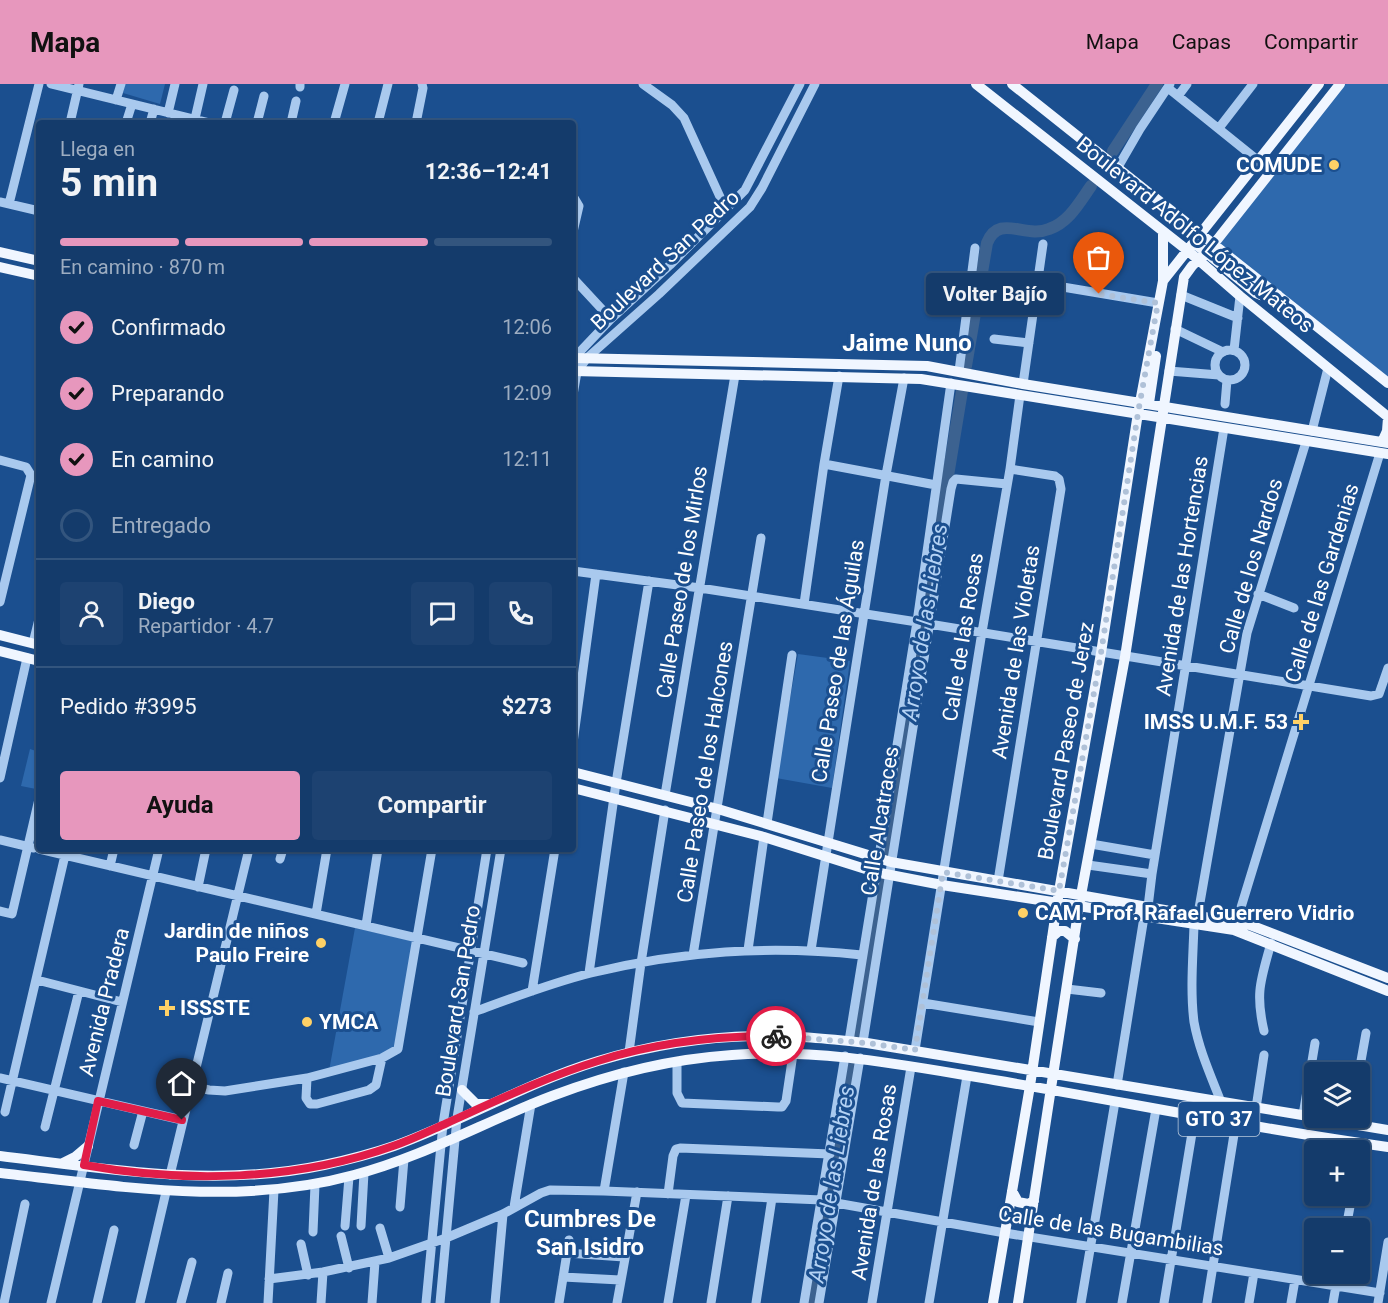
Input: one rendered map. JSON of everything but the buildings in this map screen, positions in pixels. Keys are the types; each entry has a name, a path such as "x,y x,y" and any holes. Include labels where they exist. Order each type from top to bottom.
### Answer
{"main road":[{"name":"Boulevard Adolfo López Mateos","path":"976,84 1163,231 1194,242 1206,253 1278,295 1388,383"},
{"name":"Boulevard Adolfo López Mateos","path":"1012,84 1118,167 1206,253 1240,296 1388,417"},
{"name":"Boulevard Paseo de Jerez","path":"993,1303 1030,1086 1058,897 1163,281 1319,84"},
{"name":"Boulevard Paseo de Jerez","path":"1018,1303 1080,900 1125,657 1184,277 1206,253 1340,84"},
{"path":"1163,231 1163,281"},
{"path":"0,252 36,260"},
{"path":"0,267 36,275"},
{"path":"1142,406 1159,330 1158,306 1168,304 1178,308"},
{"path":"1159,330 1167,332 1176,329"},
{"path":"576,358 927,366 1142,406 1161,418 1306,442 1385,448"},
{"path":"576,371 904,378 951,383 1020,395 1164,406 1312,431 1385,448"},
{"path":"1385,448 1388,417"},
{"path":"0,635 36,644"},
{"path":"0,651 36,660"},
{"path":"576,773 718,809 891,862 998,881 1058,897"},
{"path":"576,789 764,837 889,875 942,885 1080,900 1271,932 1388,978"},
{"path":"1235,926 1388,991"},
{"path":"1052,937 1059,931 1065,931 1075,939"},
{"path":"1307,958 1318,958 1323,952"},
{"name":"GTO 37","path":"0,1156 170,1175 242,1175 298,1170 393,1146 561,1074 597,1061 629,1052 738,1037 786,1036 862,1042 1304,1116"},
{"name":"GTO 37","path":"0,1173 166,1192 274,1190 315,1185 364,1173 404,1159 531,1104 624,1072 733,1054 793,1054 860,1058 1236,1122 1322,1140"},
{"path":"462,1090 476,1104 495,1103"},
{"name":"GTO 37","path":"1370,1125 1388,1130"},
{"path":"62,1163 75,1157 88,1146"},
{"name":"GTO 37","path":"1370,1148 1388,1147"},
{"path":"1012,1191 1018,1202 1028,1204 1034,1201"}],"street":[{"path":"36,210 5,203 39,84"},
{"path":"51,84 78,87 116,100 191,120"},
{"path":"116,100 121,84"},
{"path":"168,112 175,84"},
{"path":"194,120 203,84"},
{"path":"335,120 345,84"},
{"path":"379,120 388,84"},
{"path":"417,120 423,84"},
{"path":"643,84 672,105 684,118 726,210"},
{"name":"Boulevard San Pedro","path":"576,356 611,319 746,190 800,84"},
{"name":"Boulevard San Pedro","path":"576,370 659,294 756,199 816,84"},
{"path":"1178,96 1187,84"},
{"path":"1219,128 1253,84"},
{"path":"1118,167 1169,86 1178,96 1271,171"},
{"path":"71,120 78,87"},
{"path":"226,120 234,90"},
{"path":"258,120 264,96"},
{"path":"292,120 296,101"},
{"path":"127,120 132,104"},
{"path":"151,120 154,109"},
{"path":"746,190 756,199"},
{"path":"576,201 579,206 576,219"},
{"path":"1023,384 1043,244"},
{"path":"959,371 975,248"},
{"path":"576,284 611,319"},
{"path":"1039,284 1158,306"},
{"path":"1180,295 1238,318"},
{"path":"1234,350 1240,296"},
{"path":"1176,329 1223,352"},
{"path":"994,339 1029,343"},
{"path":"1169,371 1223,377 1235,379 1242,375 1245,368 1245,360 1241,354 1234,350 1223,352 1215,363 1223,377 1225,404"},
{"path":"1312,431 1328,368"},
{"name":"Calle Paseo de los Mirlos","path":"665,795 735,375"},
{"path":"804,604 839,376"},
{"name":"Calle Paseo de las Águilas","path":"811,950 886,475 904,378"},
{"path":"849,1041 917,622 951,383"},
{"name":"Calle de las Rosas","path":"942,885 1020,395"},
{"name":"Avenida de las Hortencias","path":"1117,1085 1224,428"},
{"name":"Calle de los Nardos","path":"1221,1102 1202,1053 1194,1022 1192,992 1196,919 1247,633 1306,442"},
{"name":"Calle de las Gardenias","path":"1235,926 1308,687 1385,448"},
{"path":"0,460 26,467 30,470 31,480 0,602"},
{"path":"824,464 936,485"},
{"name":"Avenida de las Violetas","path":"998,881 1060,483 1059,479 1049,474 1010,469"},
{"name":"Calle Alcatraces","path":"862,1042 953,482 962,478 1007,484"},
{"name":"Calle Paseo de los Halcones","path":"693,955 761,538"},
{"path":"576,571 917,622"},
{"path":"576,721 596,573"},
{"path":"589,974 616,783 649,581"},
{"path":"1258,594 1294,608"},
{"path":"929,624 1375,696 1381,691 1388,668"},
{"path":"767,823 792,655"},
{"path":"0,778 27,658"},
{"path":"629,1052 640,963 665,810"},
{"path":"0,911 12,914 36,812"},
{"path":"748,950 764,837"},
{"path":"0,840 36,848"},
{"path":"1091,844 1155,855"},
{"path":"6,1112 66,852 110,866 523,963"},
{"path":"110,866 113,852"},
{"name":"Avenida Pradera","path":"51,1303 158,852"},
{"path":"198,887 205,852"},
{"path":"170,1175 248,852"},
{"path":"316,914 326,852"},
{"path":"366,925 378,852"},
{"path":"191,1086 225,1091 307,1078 382,1058 398,1049 432,852"},
{"name":"Boulevard San Pedro","path":"426,1303 443,1124 486,852"},
{"name":"Boulevard San Pedro","path":"440,1303 457,1118 500,852"},
{"path":"532,991 555,852"},
{"path":"1088,865 1152,874"},
{"path":"915,1050 942,885"},
{"path":"1264,1030 1258,990 1271,943"},
{"path":"474,1012 589,974 693,955 748,950 811,950 862,955"},
{"path":"37,980 122,1002"},
{"path":"1067,988 1101,993"},
{"path":"45,1127 79,991"},
{"path":"923,1003 1039,1022"},
{"path":"1361,1062 1366,1032"},
{"path":"1314,1062 1315,1043"},
{"path":"455,1045 469,1047"},
{"path":"677,1062 677,1093 682,1103 783,1107 786,1101 793,1054"},
{"path":"1256,1108 1264,1055"},
{"path":"804,1303 845,1056"},
{"path":"307,1078 306,1098 310,1104 369,1090 376,1085 382,1058"},
{"path":"819,1303 860,1058"},
{"name":"Avenida de las Rosas","path":"872,1303 911,1067"},
{"path":"604,1191 624,1072"},
{"path":"929,1303 967,1076"},
{"path":"0,1078 182,1120"},
{"path":"1081,1303 1115,1102"},
{"path":"514,1208 531,1104"},
{"path":"1122,1303 1156,1108"},
{"path":"134,1145 143,1111"},
{"path":"1164,1303 1195,1115"},
{"path":"1207,1303 1236,1122"},
{"path":"668,1194 673,1156 676,1149 680,1148 830,1154"},
{"path":"400,1207 404,1159"},
{"path":"361,1226 364,1173"},
{"path":"345,1226 350,1177"},
{"path":"313,1232 315,1185"},
{"path":"268,1303 274,1190"},
{"path":"269,1279 349,1268 389,1258 504,1214 550,1190 822,1200"},
{"path":"140,1303 166,1192"},
{"path":"617,1303 637,1192"},
{"path":"668,1303 686,1195"},
{"path":"711,1303 728,1196"},
{"path":"756,1303 772,1198"},
{"name":"Calle de las Bugambilias","path":"836,1203 1336,1287 1379,1298"},
{"path":"4,1303 25,1204"},
{"path":"495,1303 504,1214"},
{"path":"380,1228 389,1258"},
{"path":"97,1303 114,1230"},
{"path":"341,1236 349,1268"},
{"path":"559,1303 569,1240"},
{"path":"1379,1298 1388,1242"},
{"path":"301,1244 308,1275"},
{"path":"567,1253 624,1257"},
{"path":"181,1303 192,1262"},
{"path":"372,1303 375,1262"},
{"path":"321,1303 323,1272"},
{"path":"221,1303 228,1273"},
{"path":"1249,1303 1254,1273"},
{"path":"563,1277 620,1280"},
{"path":"1292,1303 1295,1280"},
{"path":"1333,1303 1336,1284"}],"shaded area":[{"path":"125,84 165,84 160,104 123,93"},
{"name":"COMUDE","path":"1344,84 1388,84 1388,387 1215,246"},
{"path":"798,654 850,661 832,788 776,778"},
{"path":"30,749 36,751 36,789 21,786"},
{"path":"355,928 413,941 396,1048 379,1057 329,1071"}],"waterway":[{"name":"Arroyo de las Liebres","path":"1113,151 1157,84"},
{"name":"Arroyo de las Liebres","path":"966,366 987,243 992,234 1006,228 1040,231 1056,226 1073,211 1091,186"},
{"name":"Arroyo de las Liebres","path":"886,852 962,391"},
{"name":"Arroyo de las Liebres","path":"856,1035 881,882"},
{"name":"Arroyo de las Liebres","path":"812,1303 851,1064"}],"way so far":[{"path":"776,1036 808,1037 915,1050 943,872 1059,891 1101,653 1138,413 1158,303 1099,294"}],"place":[{"name":"COMUDE","path":"1334,165"},
{"name":"Volter Bajío","path":"1099,294"},
{"name":"IMSS U.M.F. 53","path":"1301,722"},
{"name":"CAM. Prof. Rafael Guerrero Vidrio","path":"1023,913"},
{"name":"Jardin de niños Paulo Freire","path":"321,943"},
{"name":"ISSSTE","path":"167,1008"},
{"name":"YMCA","path":"307,1022"}],"district":[{"name":"Jaime Nuno","path":"907,343"},
{"name":"Cumbres De San Isidro","path":"590,1233"}],"route":[{"path":"182,1120 98,1101 84,1165 156,1174 205,1176 298,1170 393,1146 552,1078 629,1052 689,1042 776,1036"}]}
